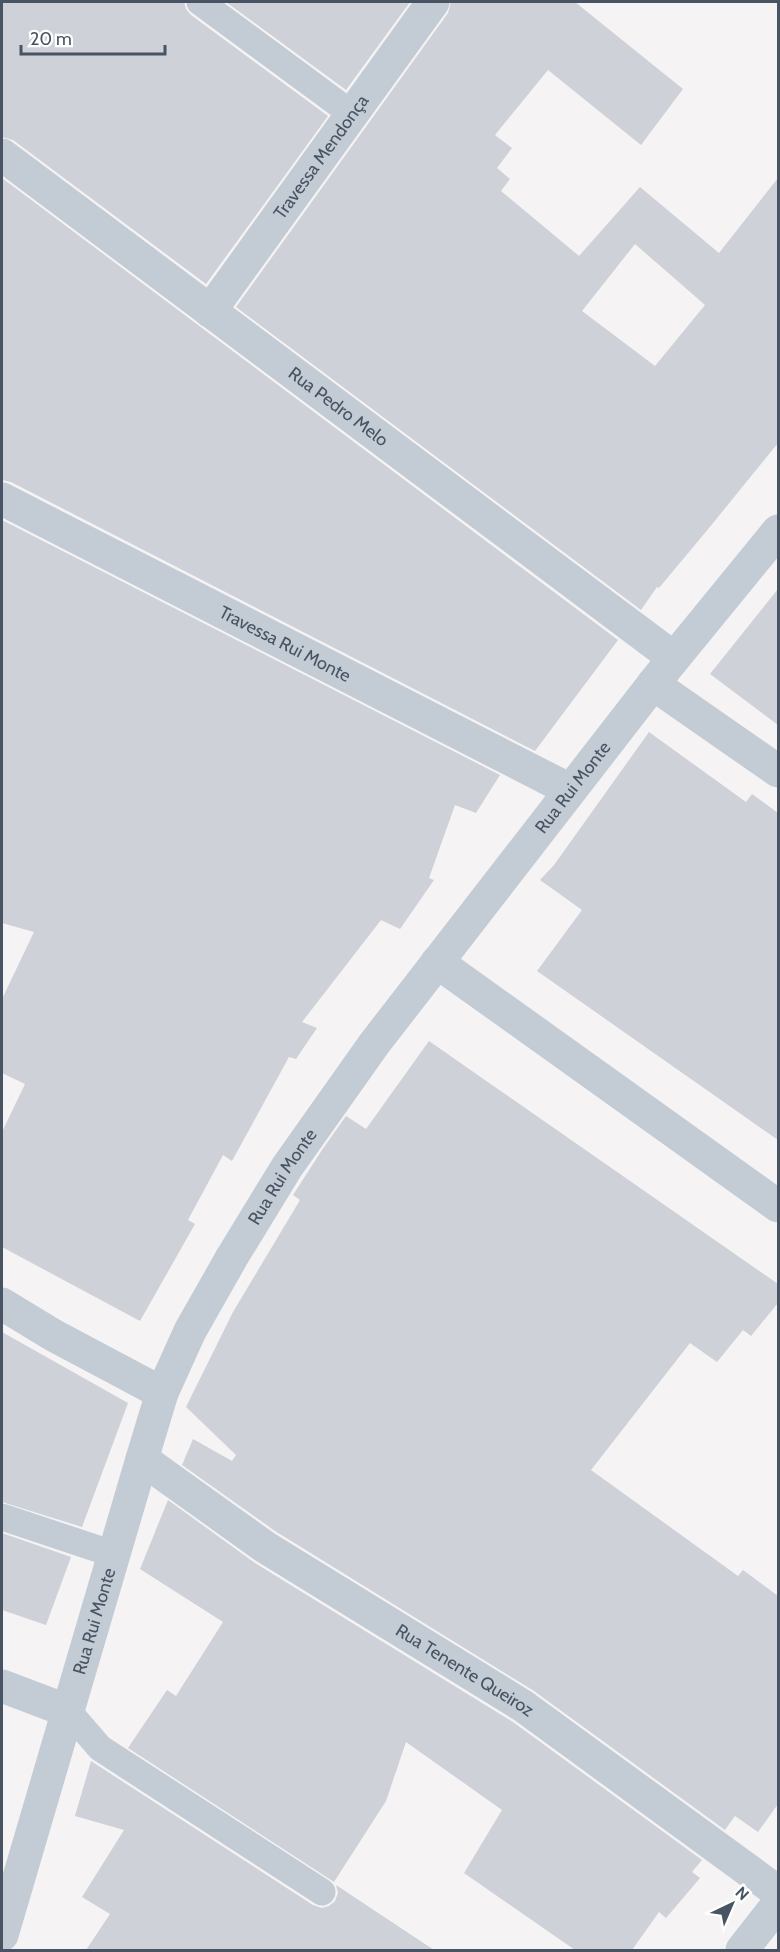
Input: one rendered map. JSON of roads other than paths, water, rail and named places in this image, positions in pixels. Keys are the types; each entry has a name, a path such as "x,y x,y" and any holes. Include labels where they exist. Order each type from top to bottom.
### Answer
{"street":[{"name":"Travessa Mendonça","path":"210,311 433,2"},
{"name":"Rua Pedro Melo","path":"2,155 674,658"},
{"name":"Travessa Rui Monte","path":"2,499 570,790"},
{"name":"Rua Rui Monte","path":"2,1935 162,1393 190,1331 287,1167 374,1044 653,684 778,531"},
{"path":"653,684 778,771"},
{"path":"437,962 778,1206"},
{"path":"2,1305 162,1393"},
{"name":"Rua Tenente Queiroz","path":"142,1459 266,1547 523,1706 778,1892"},
{"path":"2,1686 68,1711"},
{"path":"742,1950 778,1904"}],"lane":[{"path":"200,2 352,114"},
{"path":"2,1517 113,1554"},
{"path":"68,1711 100,1748 322,1892"}]}
